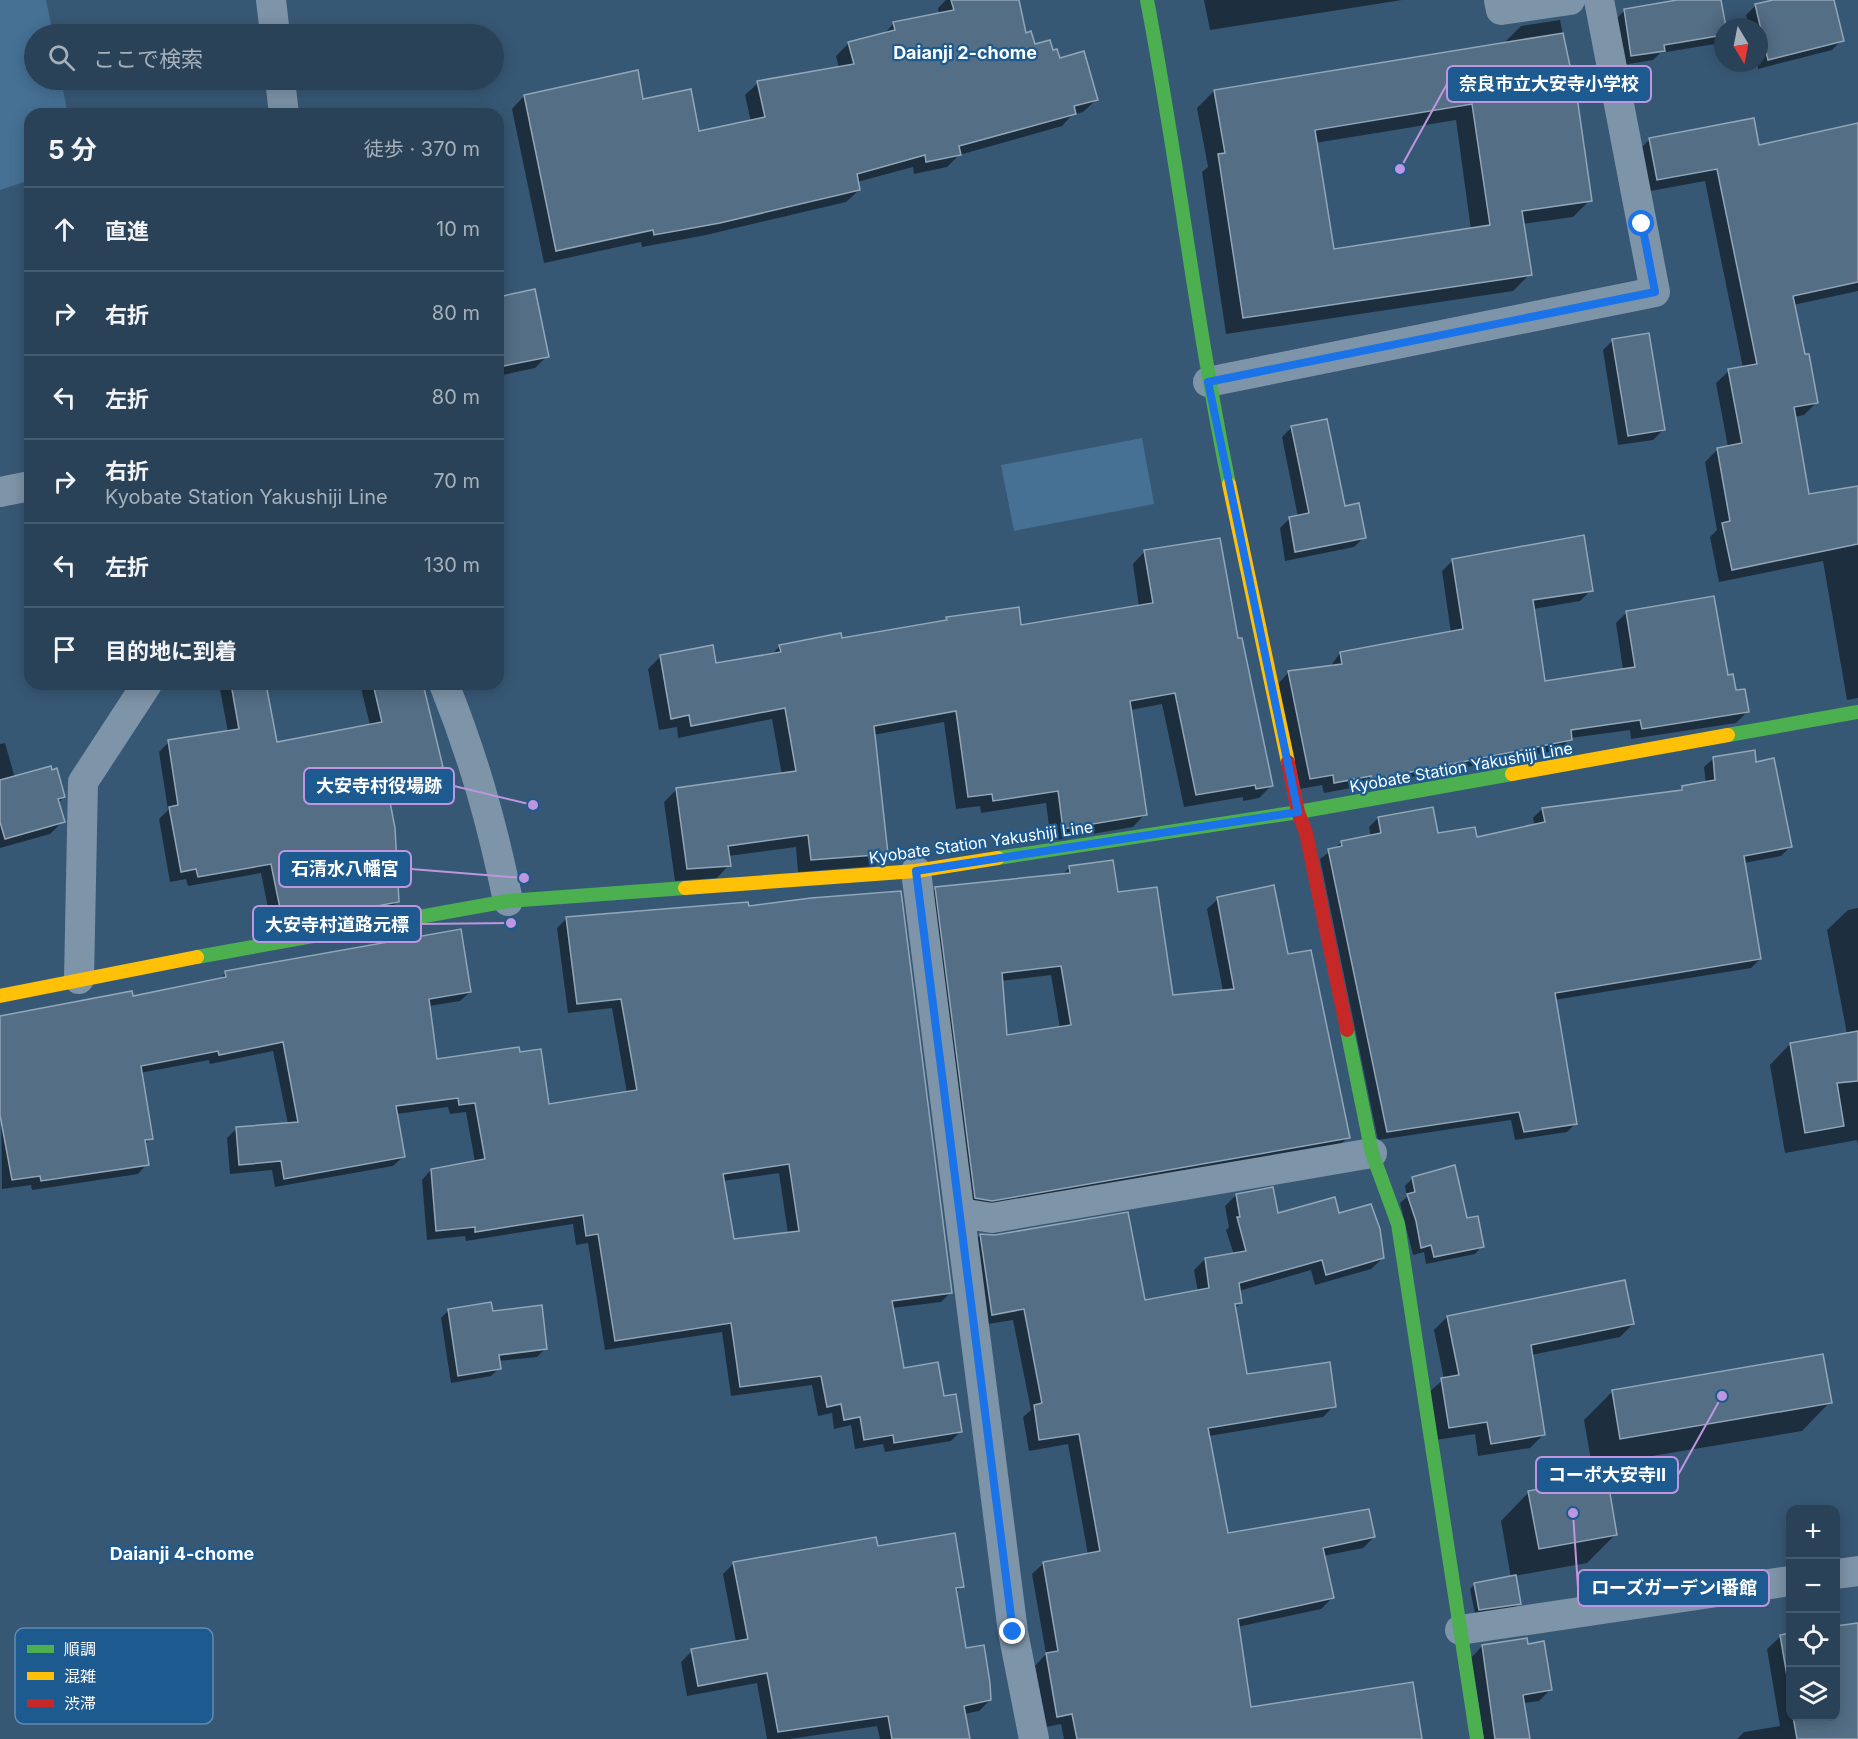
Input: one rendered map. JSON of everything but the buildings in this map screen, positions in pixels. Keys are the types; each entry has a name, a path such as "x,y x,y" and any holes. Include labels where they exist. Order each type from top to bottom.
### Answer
{"main road":[{"path":"1147,0 1167,105 1208,382 1298,812 1306,833 1372,1153 1398,1224 1477,1739"},
{"name":"Kyobate Station Yakushiji Line","path":"0,996 79,979 508,901 916,871 1298,812 1858,712"}],"street":[{"path":"271,0 274,24"},
{"path":"1499,0 1501,10 1570,0"},
{"path":"1208,382 1655,292 1599,0"},
{"path":"281,90 283,108"},
{"path":"0,492 24,487"},
{"path":"79,979 83,782 143,690"},
{"path":"446,690 472,754 491,821 508,901"},
{"path":"916,871 1013,1632 1034,1739"},
{"path":"960,1213 992,1218 1372,1153"},
{"path":"1840,1573 1858,1571"},
{"path":"1460,1630 1786,1582"}],"water":[{"path":"0,0 46,0 51,24 24,24 24,90 63,90 67,108 24,108 24,182 0,190"},
{"path":"1142,438 1154,504 1014,531 1001,465"}],"traffic: fast":[{"path":"1147,0 1217,424 1229,484"},
{"path":"1728,735 1858,712"},
{"path":"998,858 1298,812 1512,774"},
{"path":"197,957 508,901 685,888"},
{"path":"1347,1030 1372,1153 1398,1224 1477,1739"}],"traffic: slow":[{"path":"1229,484 1288,762"},
{"path":"1512,774 1728,735"},
{"path":"685,888 916,871 998,858"},
{"path":"0,996 197,957"}],"traffic: jam":[{"path":"1288,762 1298,812 1306,833 1347,1030"}],"place":[{"name":"奈良市立大安寺小学校","path":"1400,169"},
{"name":"大安寺村役場跡","path":"533,805"},
{"name":"石清水八幡宮","path":"524,878"},
{"name":"大安寺村道路元標","path":"511,923"},
{"name":"コーポ大安寺Ⅱ","path":"1722,1396"},
{"name":"ローズガーデンⅠ番館","path":"1573,1513"}],"district":[{"name":"Daianji 2-chome","path":"965,53"},
{"name":"Daianji 4-chome","path":"182,1554"}],"route":[{"path":"1013,1632 916,871 1298,812 1208,382 1655,292 1642,224"}]}
